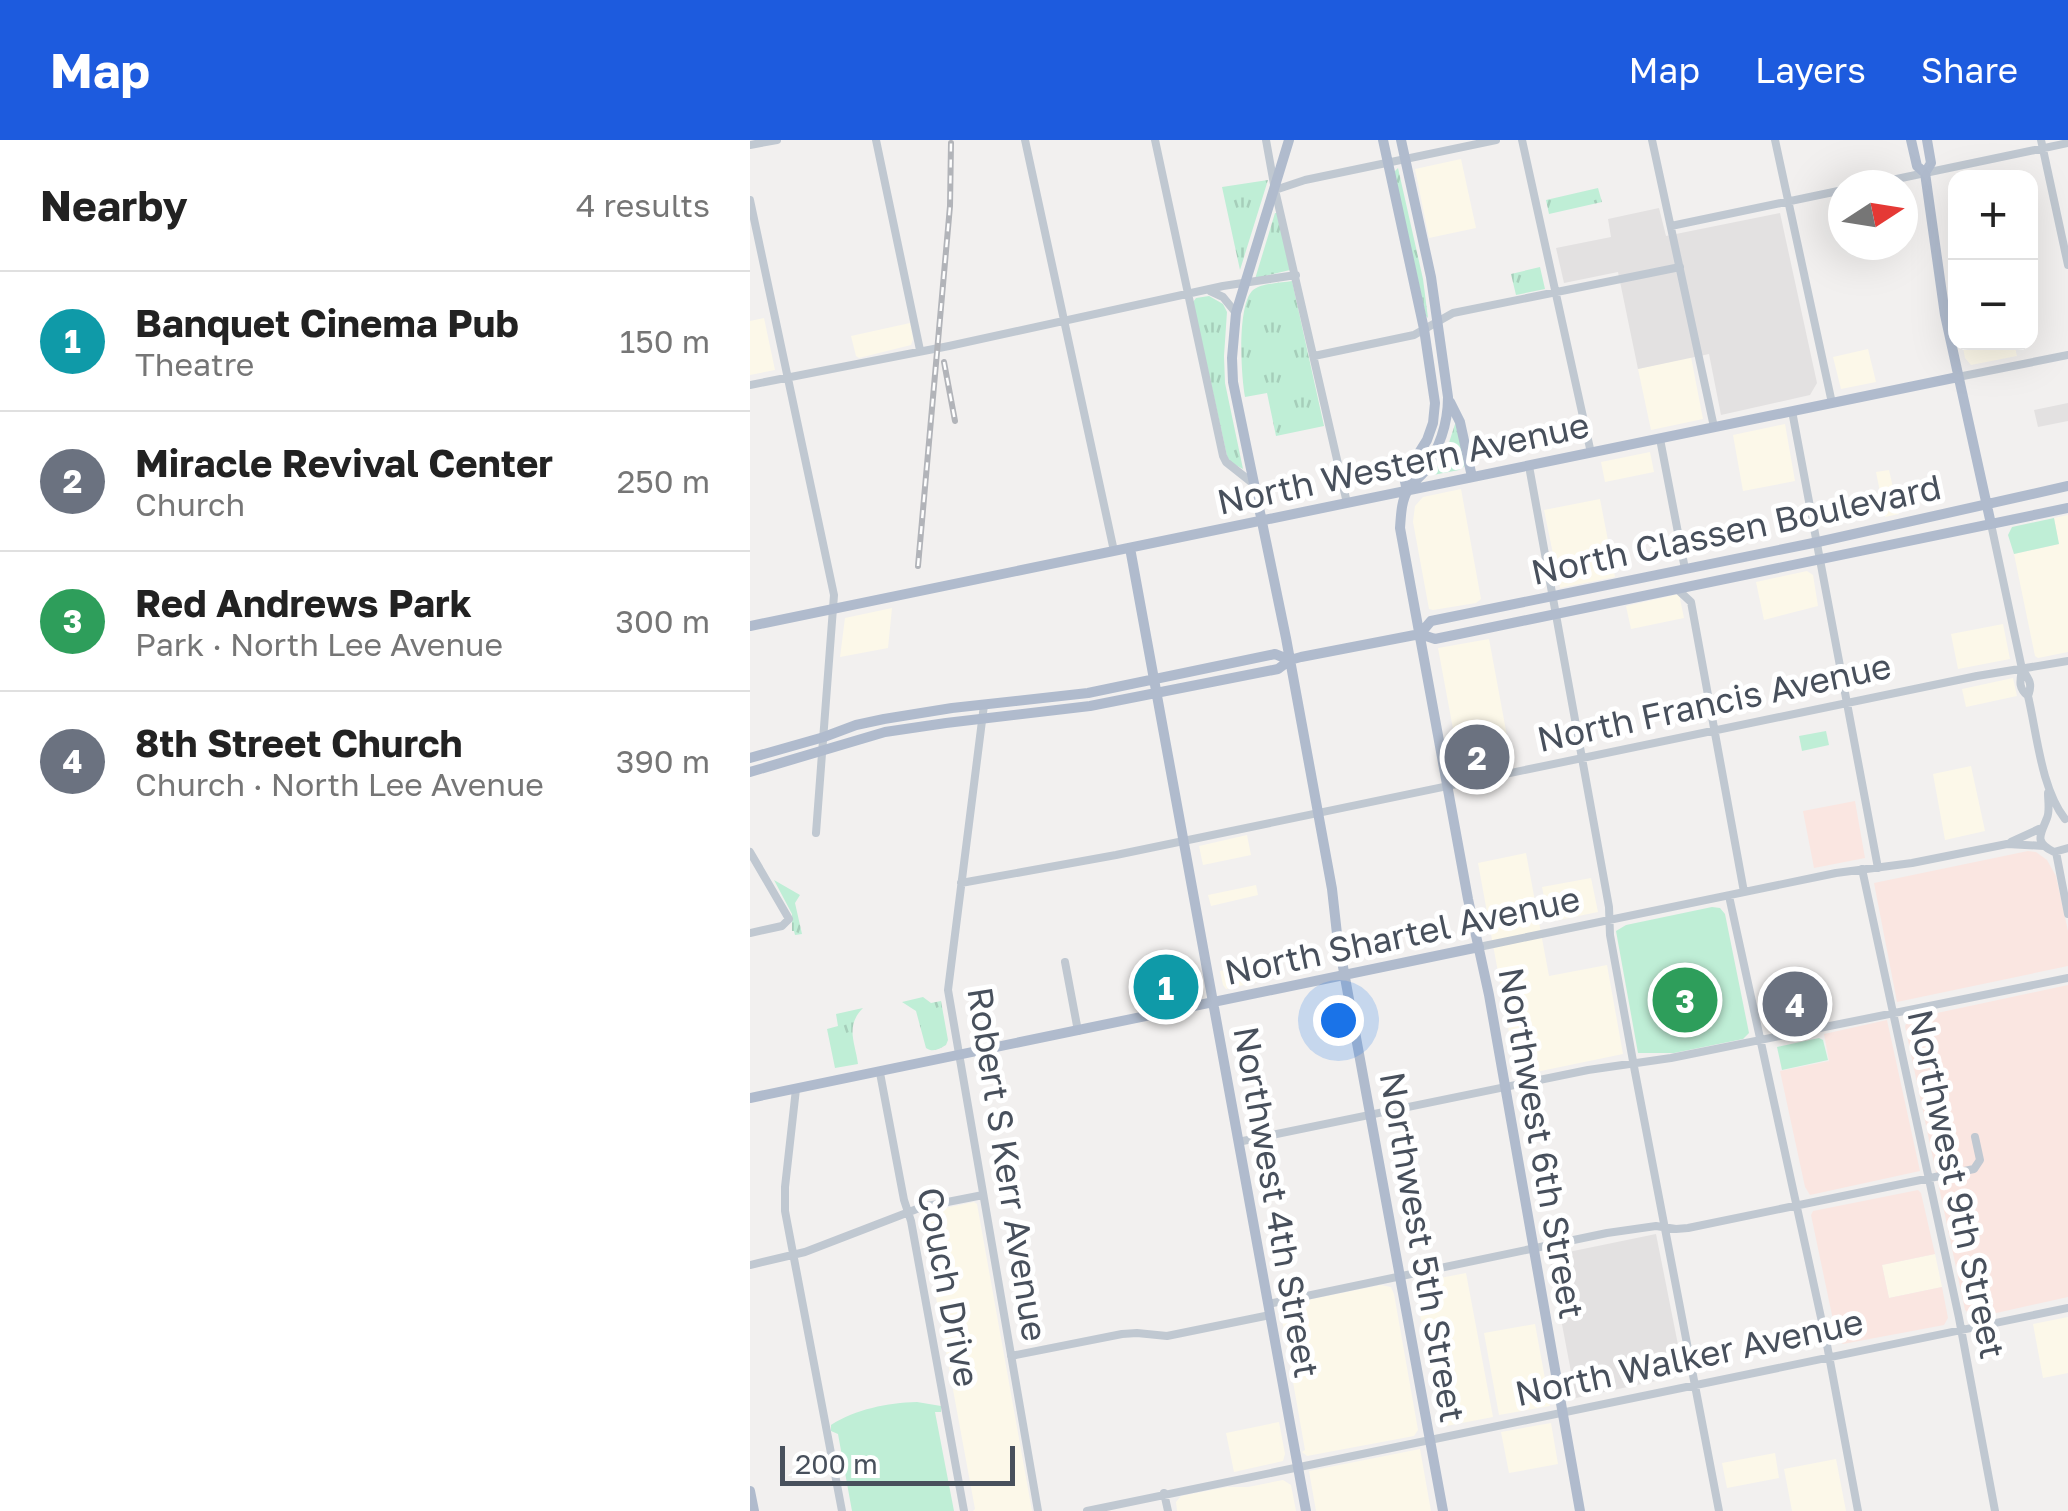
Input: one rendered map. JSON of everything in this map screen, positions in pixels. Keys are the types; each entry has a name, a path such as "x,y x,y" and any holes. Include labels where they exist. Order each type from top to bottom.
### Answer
{"main road":[{"name":"Northwest 5th Street","path":"1289,140 1236,313 1234,382 1290,660 1444,1511"},
{"name":"Northwest 6th Street","path":"1383,140 1434,390 1434,413 1427,440 1404,477 1408,490 1400,528 1506,1087 1580,1511"},
{"path":"1401,140 1431,277 1448,397 1441,440 1421,476 1408,490"},
{"path":"1912,140 1917,166 1925,173"},
{"path":"1927,140 1931,163 1925,173 1939,280 1992,524"},
{"name":"North Western Avenue","path":"750,626 1958,377"},
{"path":"1448,397 1460,422 1472,477"},
{"name":"North Classen Boulevard","path":"1420,634 1431,621 2068,486"},
{"name":"North Classen Boulevard","path":"750,772 885,732 1090,706 1278,669 1290,660 1420,634 1435,639 2068,508"},
{"name":"Northwest 4th Street","path":"1130,548 1306,1511"},
{"name":"North Classen Boulevard","path":"750,758 884,719 1088,692 1275,654 1290,660"},
{"name":"North Shartel Avenue","path":"750,1098 1479,947"},
{"path":"750,1490 754,1511"}],"street":[{"path":"750,146 776,140"},
{"path":"876,140 920,350"},
{"path":"1025,140 1114,551"},
{"path":"1156,140 1223,456 1255,485"},
{"path":"1266,140 1347,504"},
{"path":"1275,190 1304,180 1496,140"},
{"path":"1522,140 1590,453"},
{"path":"1652,140 1714,428"},
{"path":"1774,140 1832,404"},
{"path":"2042,144 2068,266"},
{"path":"1918,174 2042,144 2068,144"},
{"path":"1671,226 1828,193"},
{"path":"750,200 834,595 816,833"},
{"path":"1314,356 1414,336 1453,313 1680,267"},
{"path":"750,385 1296,275"},
{"path":"1210,290 1223,297 1236,313"},
{"name":"North Western Avenue","path":"1958,377 2068,355"},
{"path":"1792,412 1878,868"},
{"path":"1660,439 1685,569"},
{"path":"1529,466 1610,907 1613,952 1719,1511"},
{"path":"1992,524 2022,669 2032,688 2028,696 2048,788 2067,820"},
{"path":"1705,584 1694,591 1691,602 1744,892"},
{"path":"1677,589 1691,602"},
{"name":"North Francis Avenue","path":"961,883 1847,702 2068,661"},
{"name":"Robert S Kerr Avenue","path":"984,705 948,986 1038,1511"},
{"path":"2048,788 2040,836 2044,846 2063,850"},
{"name":"North Shartel Avenue","path":"2007,844 2058,817 2067,820"},
{"name":"North Shartel Avenue","path":"1479,947 1744,892 2007,844 2044,846"},
{"path":"2063,850 2068,864"},
{"path":"2063,850 2068,914"},
{"path":"750,852 788,918 785,925 750,933"},
{"name":"Northwest 9th Street","path":"1862,870 1995,1511"},
{"path":"1729,896 1829,1356 1858,1511"},
{"path":"1065,962 1078,1032"},
{"path":"1238,1142 2068,978"},
{"name":"Couch Drive","path":"880,1073 964,1511"},
{"path":"796,1089 784,1196 789,1242 796,1262 842,1511"},
{"path":"1011,1356 1128,1333 1167,1336 1400,1277 1535,1248 1637,1228 1688,1228 1974,1169 1980,1160 1975,1137"},
{"path":"750,1265 793,1255 908,1212 983,1195"},
{"name":"North Walker Avenue","path":"1086,1511 2068,1308"},
{"path":"1164,1494 1168,1511"}],"shaded area":[{"path":"1461,159 1476,228 1429,238 1415,169"},
{"path":"1659,208 1666,236 1780,213 1817,383 1810,395 1721,415 1709,354 1638,369 1618,272 1564,283 1556,248 1611,237 1608,219"},
{"path":"764,318 775,370 750,375 750,321"},
{"path":"910,323 911,345 856,356 851,336"},
{"path":"1868,349 1876,382 1841,389 1833,357"},
{"path":"1963,350 2016,350 2017,356 1971,365"},
{"path":"1691,357 1703,419 1651,430 1638,369"},
{"path":"2068,403 2068,421 2038,427 2034,410"},
{"path":"1785,424 1795,481 1743,491 1733,435"},
{"path":"1650,452 1654,472 1605,482 1601,462"},
{"path":"1889,470 1899,514 1885,517 1876,472"},
{"path":"1461,489 1481,599 1433,610 1429,609 1413,522 1415,506 1423,497"},
{"path":"1600,499 1615,577 1560,588 1544,510"},
{"path":"2068,515 2068,652 2038,658 2014,554 2059,544 2054,518"},
{"path":"1807,571 1813,575 1818,606 1764,620 1756,582"},
{"path":"1679,594 1684,618 1631,629 1626,606"},
{"path":"892,608 888,648 840,657 845,618"},
{"path":"2003,624 2010,659 1958,669 1951,634"},
{"path":"1489,639 1512,763 1461,772 1438,648"},
{"path":"2013,678 2017,696 1966,707 1962,689"},
{"path":"1971,766 1985,831 1945,840 1933,774"},
{"path":"1855,801 1865,858 1814,868 1803,811"},
{"path":"1247,835 1251,855 1203,865 1199,846"},
{"path":"2028,851 2047,860 2056,876 2068,931 2068,966 1897,1002 1874,883"},
{"path":"1526,853 1549,976 1607,965 1623,1054 1517,1076 1478,863"},
{"path":"1591,878 1598,912 1549,922 1542,887"},
{"path":"1256,885 1258,895 1211,906 1208,895"},
{"path":"1271,961 1274,978 1226,989 1223,985 1220,971"},
{"path":"2068,985 2068,1297 1974,1318 1965,1310 1905,1026 1909,1019"},
{"path":"1887,1020 1920,1171 1810,1195 1780,1071 1829,1061 1824,1034"},
{"path":"1918,1190 1935,1254 1882,1265 1889,1298 1942,1287 1948,1318 1944,1325 1843,1344 1837,1339 1811,1215 1813,1211"},
{"path":"974,1202 1032,1511 973,1511 921,1216"},
{"path":"1656,1234 1684,1375 1576,1398 1549,1256"},
{"path":"1935,1254 1942,1287 1889,1298 1882,1265"},
{"path":"1466,1273 1493,1417 1441,1427 1414,1283"},
{"path":"1381,1285 1391,1287 1394,1294 1418,1430 1414,1436 1307,1456 1302,1452 1305,1450 1280,1308"},
{"path":"2068,1317 2068,1373 2043,1378 2033,1324"},
{"path":"1535,1324 1550,1406 1499,1415 1484,1333"},
{"path":"1279,1422 1283,1461 1234,1472 1226,1433"},
{"path":"1551,1423 1558,1464 1509,1473 1501,1432"},
{"path":"1420,1449 1431,1511 1316,1511 1309,1471"},
{"path":"1775,1453 1779,1478 1727,1488 1722,1463"},
{"path":"1836,1459 1846,1511 1792,1511 1784,1469"},
{"path":"1283,1480 1291,1485 1296,1511 1177,1511 1176,1502 1181,1496"}],"green space":[{"path":"1398,168 1423,279 1428,318 1394,172"},
{"path":"1268,180 1240,270 1222,187"},
{"path":"1598,188 1602,202 1549,214 1546,200"},
{"path":"1275,213 1290,270 1257,280 1255,279"},
{"path":"1540,267 1545,289 1516,295 1511,274"},
{"path":"1292,281 1324,426 1276,436 1267,393 1245,397 1242,326 1252,291"},
{"path":"1209,296 1223,304 1227,312 1225,383 1243,469 1227,456 1193,302"},
{"path":"1456,421 1465,466 1433,475 1447,449"},
{"path":"2054,518 2059,544 2014,554 2008,535 2012,527"},
{"path":"1826,731 1829,745 1802,751 1799,736"},
{"path":"774,880 800,895 795,903 802,934 792,931 792,914"},
{"path":"1712,907 1725,914 1749,1033 1743,1039 1674,1053 1638,1053 1616,931 1626,925"},
{"path":"923,997 931,1003 941,1001 948,1040 936,1050 926,1048 916,1011 902,1002"},
{"path":"863,1008 853,1028 858,1064 835,1068 827,1029 838,1026 836,1014"},
{"path":"1819,1038 1828,1060 1782,1070 1777,1047"},
{"path":"917,1402 941,1406 941,1412 935,1412 954,1511 852,1511 838,1434 831,1431 831,1425 872,1408"}],"railway":[{"path":"918,566 950,206 951,143"},
{"path":"944,362 955,421"}],"place":[{"name":"Miracle Revival Center","path":"1477,757"},
{"name":"Banquet Cinema Pub","path":"1166,987"},
{"name":"Red Andrews Park","path":"1685,1000"},
{"name":"8th Street Church","path":"1795,1004"}]}
